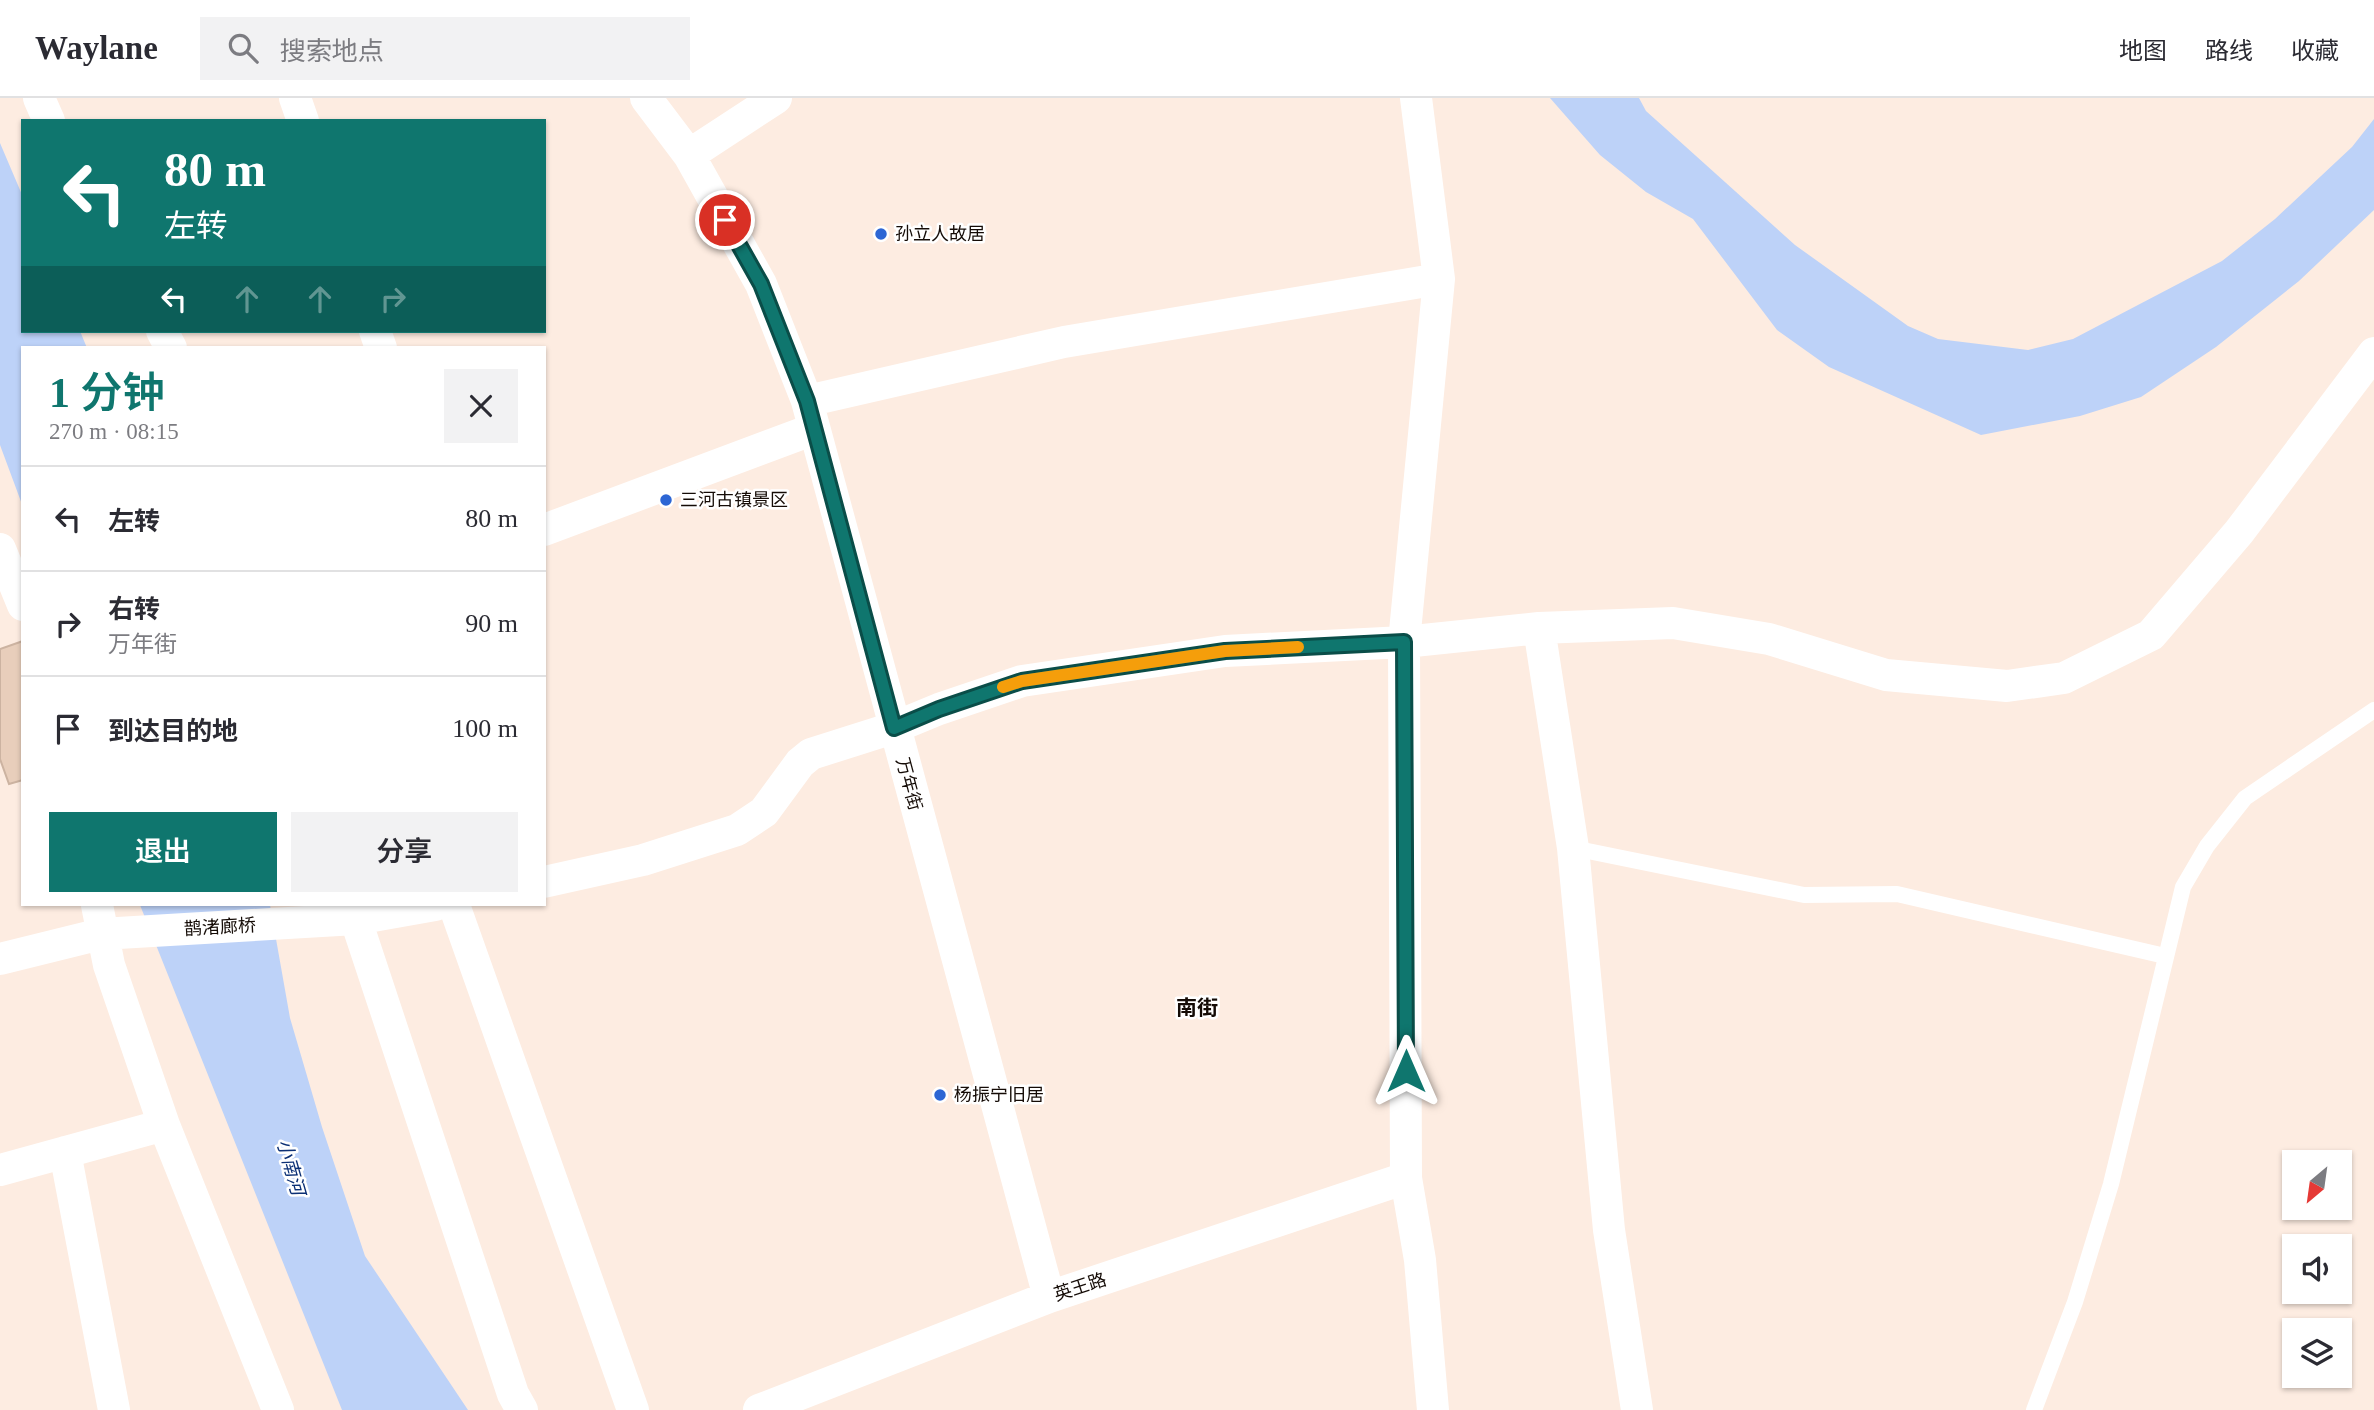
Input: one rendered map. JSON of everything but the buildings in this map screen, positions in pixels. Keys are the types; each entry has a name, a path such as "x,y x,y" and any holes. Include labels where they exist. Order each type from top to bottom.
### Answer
{"street":[{"path":"40,98 47,119"},
{"path":"295,98 302,119"},
{"name":"万年街","path":"646,98 689,155 761,284 811,415 1049,1297"},
{"path":"689,155 776,98"},
{"path":"1416,98 1439,279 1404,642 1406,1178 1420,1261 1433,1410"},
{"path":"546,529 811,415 1064,342 1439,279"},
{"path":"546,882 643,860 737,830 764,812 811,754 894,728 939,709 1022,681 1225,651 1404,642 1539,628 1673,623 1769,639 1886,675 2007,686 2064,678 2151,635 2239,532 2374,353"},
{"path":"0,549 21,600"},
{"path":"1539,628 1573,848 1609,1230 1637,1410"},
{"name":"鹊渚廊桥","path":"0,959 99,919 143,931 297,923 353,912 423,906"},
{"path":"454,906 633,1410"},
{"path":"353,912 513,1394 522,1410"},
{"path":"99,919 164,1125 278,1410"},
{"path":"0,1170 164,1125"},
{"path":"65,1152 114,1410"},
{"name":"英王路","path":"759,1410 1049,1297 1406,1178"}],"lane":[{"path":"2034,1410 2075,1302 2111,1184 2183,887 2207,846 2245,798 2374,710"},
{"path":"1573,848 1804,895 1897,894 2165,956"}],"water":[{"path":"1550,98 1639,98 1646,111 1795,245 1908,326 1938,339 2028,350 2073,339 2222,261 2275,219 2352,147 2374,119 2374,210 2299,281 2216,347 2141,397 2080,416 1981,435 1829,367 1777,330 1693,219 1646,192 1600,155"},
{"path":"0,143 21,192 21,333 81,333 86,346 21,346 21,502 0,445"},
{"name":"小南河","path":"140,906 270,906 290,1018 322,1127 365,1256 468,1410 342,1410"}],"slow traffic":[{"path":"1003,687 1022,681 1225,651 1298,647"}],"place":[{"name":"孙立人故居","path":"881,234"},
{"name":"三河古镇景区","path":"666,500"},
{"name":"杨振宁旧居","path":"940,1095"}],"district":[{"name":"南街","path":"1197,1008"}],"route":[{"path":"725,220 761,284 807,401 894,728 939,709 1022,681 1225,651 1404,642 1406,1071"}]}
